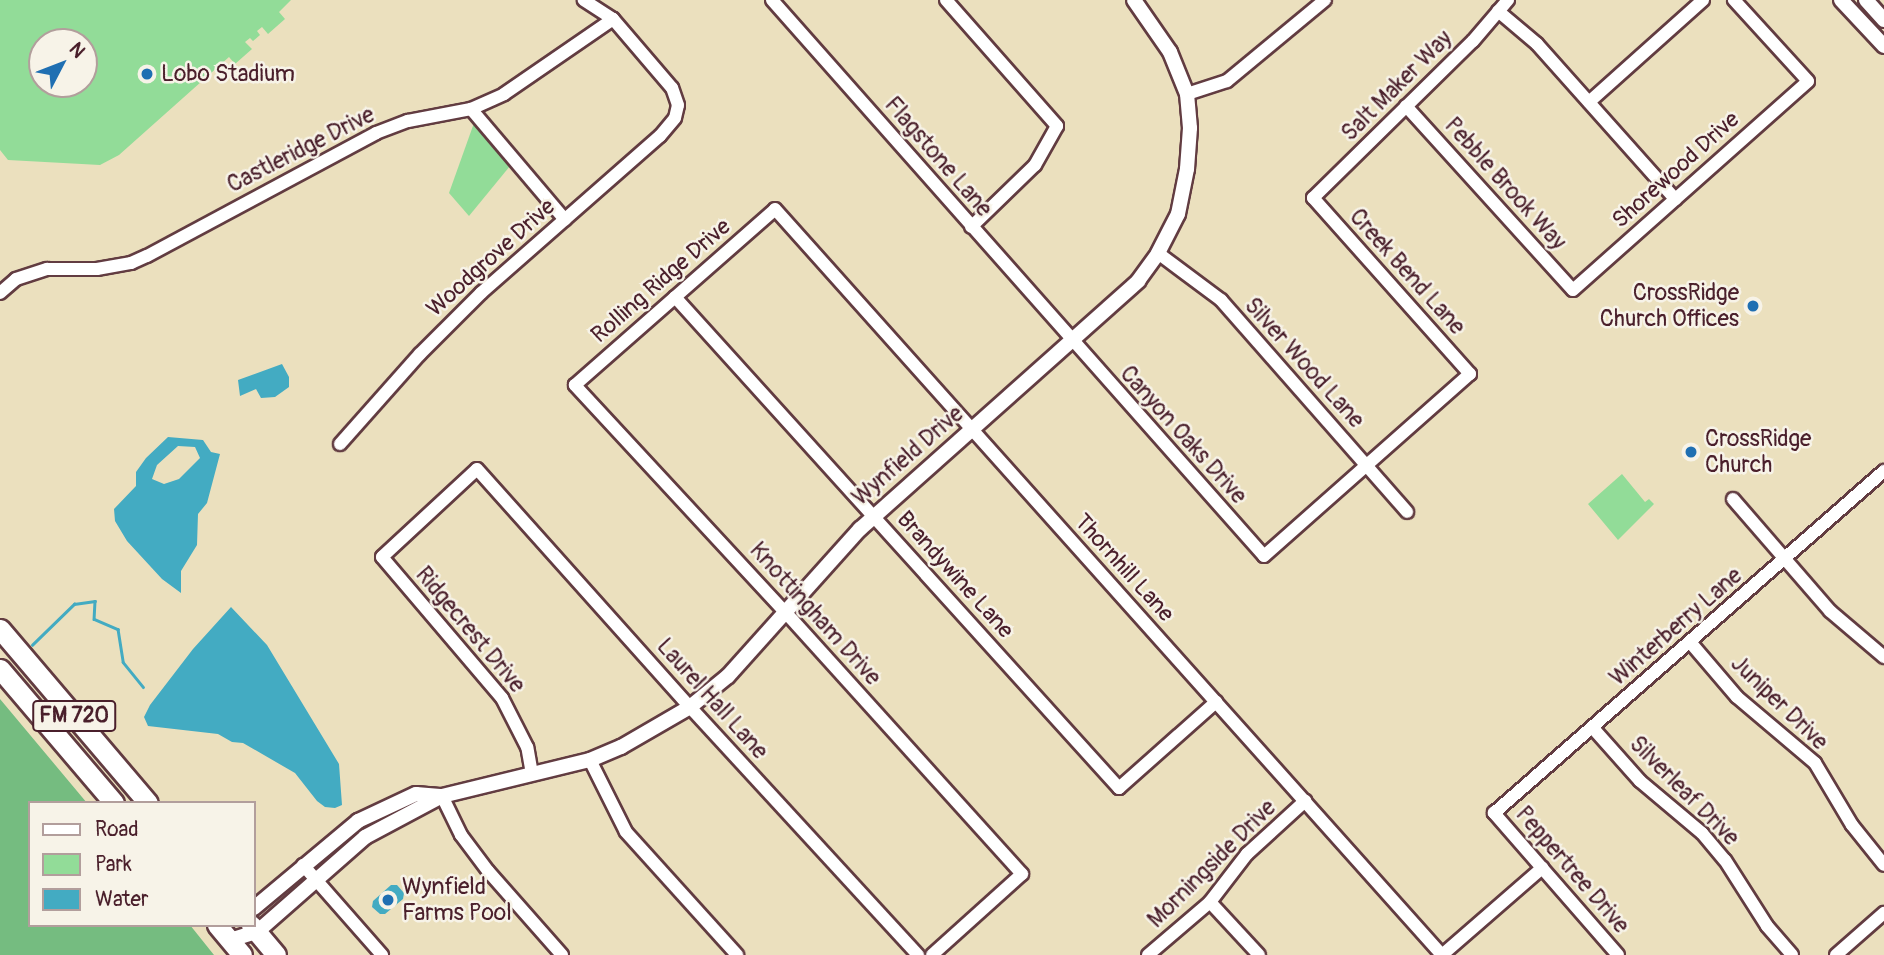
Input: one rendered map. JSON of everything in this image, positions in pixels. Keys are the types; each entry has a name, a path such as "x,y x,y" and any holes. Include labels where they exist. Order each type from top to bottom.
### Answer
{"main road":[{"name":"FM 720","path":"0,629 146,801"},
{"name":"FM 720","path":"0,669 112,801"},
{"path":"239,934 276,955"}],"street":[{"path":"584,0 613,19"},
{"name":"Flagstone Lane","path":"772,0 1072,342"},
{"path":"946,0 1057,126 1035,165 971,227"},
{"name":"Wynfield Drive","path":"256,922 315,880 365,837 442,796 590,760 621,747 690,707 728,676 828,561 874,517 1138,281 1158,253 1178,214 1187,169 1190,128 1187,94 1170,52 1134,0"},
{"path":"1187,94 1227,81 1325,0"},
{"name":"Salt Maker Way","path":"1313,198 1473,41 1508,0"},
{"path":"1589,102 1703,0"},
{"name":"Shorewood Drive","path":"1573,290 1808,81 1734,0"},
{"path":"1841,0 1884,46"},
{"path":"1866,0 1884,20"},
{"path":"1498,11 1537,44 1675,199"},
{"name":"Castleridge Drive","path":"0,293 16,279 47,269 97,269 131,262 376,133 408,121 471,109 515,87 613,19"},
{"name":"Woodgrove Drive","path":"340,444 443,330 660,136 677,112 678,99 673,88 613,19"},
{"name":"Pebble Brook Way","path":"1406,106 1573,290"},
{"path":"471,109 565,220"},
{"name":"Creek Bend Lane","path":"1313,198 1470,374 1367,465"},
{"name":"Rolling Ridge Drive","path":"575,385 775,209"},
{"name":"Thornhill Lane","path":"775,209 1442,955"},
{"name":"Silver Wood Lane","path":"1158,253 1221,300 1407,512"},
{"name":"Brandywine Lane","path":"675,297 1119,788 1216,702"},
{"name":"Canyon Oaks Drive","path":"1072,342 1264,556 1367,465"},
{"name":"Knottingham Drive","path":"575,385 784,611 1021,874 932,955"},
{"name":"Ridgecrest Drive","path":"477,468 382,557 502,698 527,747 532,774"},
{"name":"Laurel Hall Lane","path":"477,468 690,707 918,955"},
{"name":"Winterberry Lane","path":"1494,813 1884,471"},
{"path":"1733,499 1830,611 1883,654"},
{"name":"Juniper Drive","path":"1690,642 1737,697 1815,763 1852,825 1884,865"},
{"name":"Silverleaf Drive","path":"1592,727 1640,781 1702,833 1725,860 1767,926 1792,955"},
{"path":"590,760 626,832 737,955"},
{"name":"Wynfield Drive","path":"256,906 358,821 416,794 442,796"},
{"path":"442,796 461,835 481,862 562,955"},
{"name":"Morningside Drive","path":"1148,955 1210,902 1247,854 1305,801"},
{"name":"Peppertree Drive","path":"1494,813 1618,955"},
{"path":"303,865 382,955"},
{"path":"1442,955 1542,868"},
{"path":"1210,902 1259,955"},
{"path":"1836,955 1884,913"}],"green space":[{"name":"Lobo Stadium","path":"0,0 291,0 279,12 285,19 268,34 262,27 257,31 260,35 253,41 250,38 245,42 252,49 235,64 229,57 119,155 100,165 8,160 0,150"},
{"path":"474,123 510,166 469,216 449,193"},
{"path":"1622,474 1645,502 1649,499 1654,504 1618,540 1588,504"},
{"path":"0,699 85,801 28,801 28,927 192,927 214,955 0,955"}],"water":[{"path":"282,364 289,377 289,387 275,397 261,398 256,389 240,396 238,380"},
{"path":"168,437 203,440 211,452 220,454 207,503 198,514 197,545 181,571 181,593 162,579 127,541 115,521 114,509 136,486 136,472","holes":["178,446 195,447 200,458 179,479 164,484 152,479 157,465"]},
{"path":"231,607 267,645 339,764 342,805 335,808 325,807 295,773 243,743 232,742 218,734 148,726 144,717 150,705 193,649"},
{"name":"Wynfield Farms Pool","path":"391,885 397,885 404,893 403,899 385,914 380,914 372,907 373,901"}],"waterway":[{"path":"32,645 74,604 95,601 94,619 118,629 123,662 143,687"}],"place":[{"name":"Lobo Stadium","path":"147,74"},
{"name":"CrossRidge Church Offices","path":"1753,306"},
{"name":"CrossRidge Church","path":"1691,452"},
{"name":"Wynfield Farms Pool","path":"388,900"}]}
